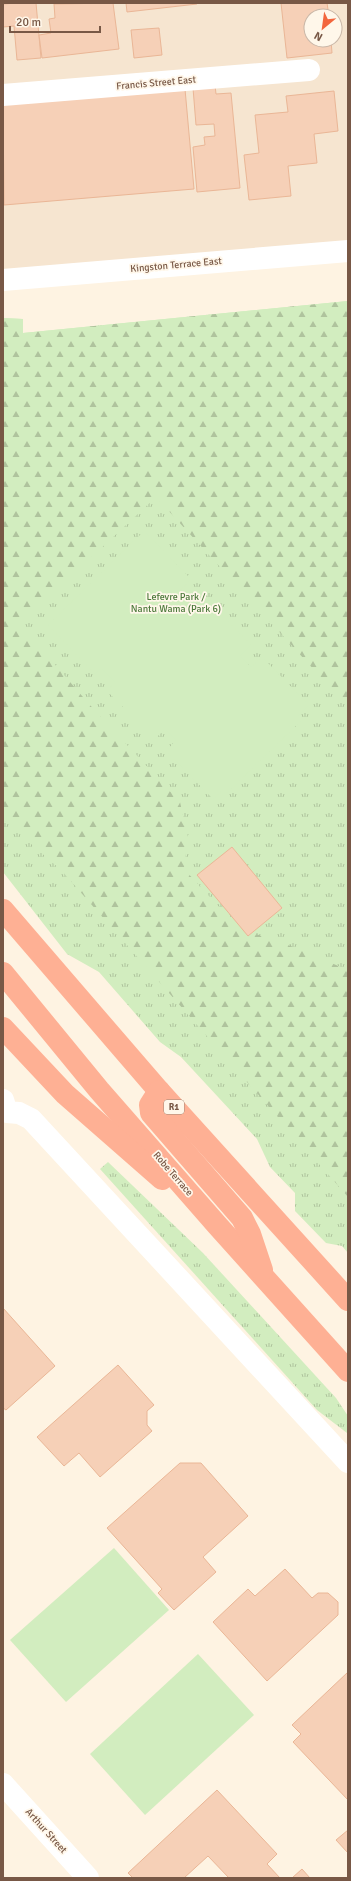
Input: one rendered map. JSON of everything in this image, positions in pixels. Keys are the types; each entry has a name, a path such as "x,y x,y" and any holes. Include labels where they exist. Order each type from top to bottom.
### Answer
{"highway":[{"name":"R1","path":"3,910 160,1091 348,1300"},
{"name":"Robe Terrace","path":"3,973 99,1090 217,1225 348,1370"},
{"path":"3,1028 45,1074 85,1113 217,1225"},
{"path":"160,1091 150,1105 151,1113 242,1218 250,1234 262,1268 271,1284"}],"street":[{"name":"Francis Street East","path":"3,95 309,70"},
{"name":"Kingston Terrace East","path":"3,280 348,251"},
{"path":"4,1108 32,1119 348,1462"},
{"name":"Arthur Street","path":"3,1784 88,1878"}],"shaded area":[{"path":"3,3 348,3 348,251 3,280"}],"green space":[{"name":"Lefevre Park / Nantu Wama (Park 6)","path":"348,301 348,1253 342,1246 326,1243 295,1211 295,1193 270,1167 257,1139 181,1057 160,1042 99,972 67,954 3,872 3,318 23,319 23,333"},
{"name":"Lefevre Park / Nantu Wama (Park 6)","path":"348,301 348,707 156,497 20,624 89,704 180,802 188,837 184,869 220,908 246,931 281,942 348,970 348,1197 62,871 3,819 3,318 23,319 23,333"},
{"path":"144,531 191,579 176,595 191,609 204,596 251,645 240,656 251,667 262,657 309,705 298,716 302,720 227,793 223,790 213,799 166,751 176,740 165,729 155,739 107,691 115,682 101,668 95,674 48,625"},
{"path":"108,1162 203,1253 336,1398 348,1416 347,1433 317,1410 100,1169"},
{"path":"114,1548 169,1610 66,1702 10,1640"},
{"path":"198,1654 254,1715 145,1815 90,1754"}],"building":[{"path":"36,3 41,58 17,60 14,26 3,27 3,4"},
{"path":"113,3 119,49 42,58 39,35 51,33 49,19 55,18 54,4"},
{"path":"126,3 197,3 197,4 127,12"},
{"path":"281,3 327,3 328,8 303,8 303,48 332,48 332,53 287,58"},
{"path":"159,28 162,55 134,58 131,30"},
{"path":"215,85 216,94 231,93 240,188 197,192 193,147 205,145 204,137 215,136 214,124 196,125 193,88"},
{"path":"185,89 194,189 4,205 3,105"},
{"path":"334,91 338,131 314,134 317,163 288,166 291,196 249,200 244,155 259,153 255,115 288,112 286,96"},
{"path":"232,847 282,908 248,936 197,875"},
{"path":"3,1308 55,1366 6,1410 3,1408"},
{"path":"118,1365 154,1405 147,1411 147,1425 152,1431 100,1477 79,1453 64,1466 37,1437"},
{"path":"180,1463 201,1463 248,1516 203,1557 216,1572 174,1610 158,1593 162,1589 107,1528"},
{"path":"285,1569 312,1598 318,1593 328,1593 338,1602 338,1615 267,1681 213,1622 248,1589 255,1596"},
{"path":"348,1672 348,1800 293,1742 301,1734 292,1725"},
{"path":"217,1790 277,1854 267,1864 280,1878 229,1878 208,1856 184,1878 133,1878 128,1873"},
{"path":"348,1830 348,1853 336,1840"},
{"path":"302,1869 310,1878 292,1878"}]}
